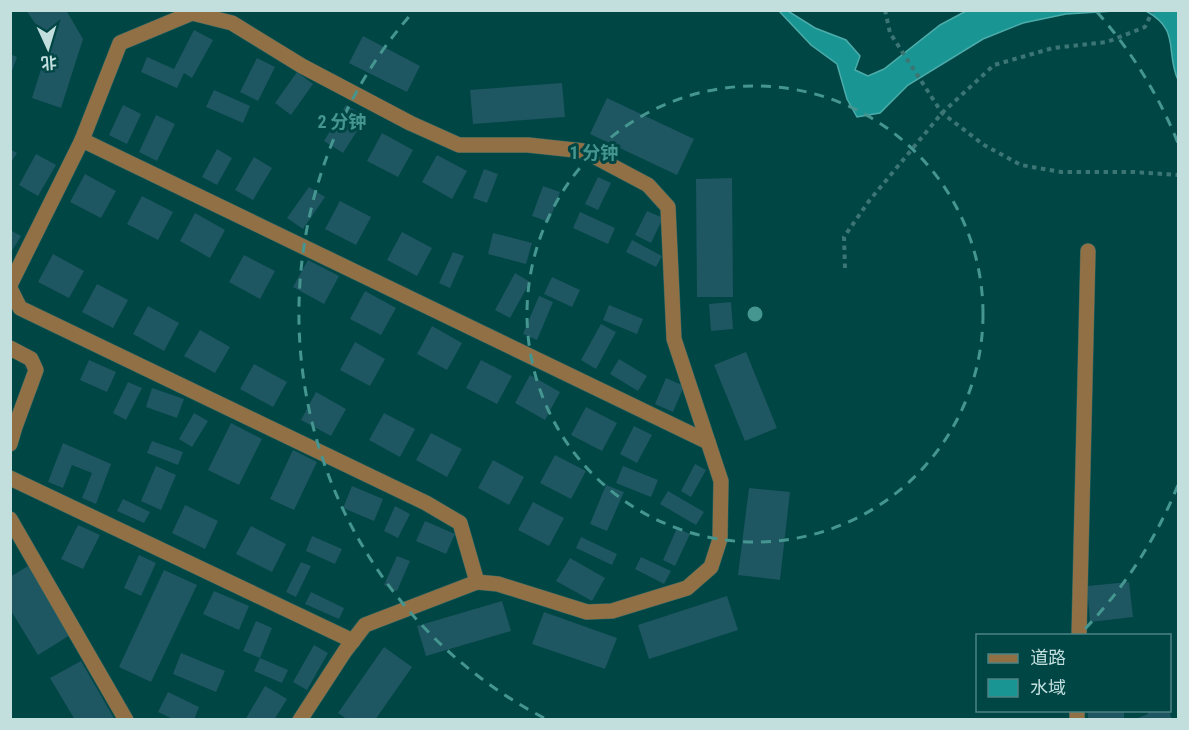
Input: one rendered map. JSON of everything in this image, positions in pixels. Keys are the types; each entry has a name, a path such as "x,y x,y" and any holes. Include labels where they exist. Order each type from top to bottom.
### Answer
{"street":[{"path":"300,720 365,625 477,582 498,584 587,612 612,611 687,588 711,567 720,539 721,481 674,339 669,207 648,185 584,150 528,145 459,145 410,123 302,66 232,23 192,13 120,43 81,140 10,287 20,308 426,503 460,523 477,582"},
{"path":"81,140 708,442"},
{"path":"1079,634 1089,251"},
{"path":"10,348 31,358 36,370 10,444"},
{"path":"10,478 353,641"},
{"path":"10,519 126,720"}],"path":[{"path":"885,10 890,33 942,112 984,145 1021,165 1061,172 1134,172 1179,176"},
{"path":"845,268 844,237 869,201 942,112 994,65 1053,48 1107,42 1145,27 1154,10"}],"water":[{"path":"779,11 788,11 815,28 846,40 860,56 855,70 868,76 884,69 940,25 966,11 1114,11 1066,14 1023,23 983,39 908,85 880,113 857,117 847,99 837,64 811,45"},
{"path":"1146,11 1178,11 1178,80 1168,34 1157,18"}],"building":[{"path":"26,10 66,10 83,39 61,108 32,98 49,44"},
{"path":"194,30 213,40 192,78 184,73 177,88 141,72 147,57 174,69"},
{"path":"363,36 420,66 407,92 349,63"},
{"path":"10,54 17,57 11,74 10,74"},
{"path":"257,58 275,67 258,101 240,92"},
{"path":"297,72 313,84 291,115 275,103"},
{"path":"562,83 565,117 473,124 470,90"},
{"path":"214,90 250,106 243,123 206,107"},
{"path":"607,98 694,139 677,175 590,134"},
{"path":"123,105 141,114 127,144 109,135"},
{"path":"346,105 366,117 343,153 324,141"},
{"path":"156,115 175,124 157,161 139,152"},
{"path":"382,133 413,150 398,177 367,161"},
{"path":"10,149 17,153 10,164"},
{"path":"217,149 232,158 217,185 202,177"},
{"path":"36,154 56,165 38,196 19,185"},
{"path":"437,155 467,171 452,199 422,182"},
{"path":"254,157 272,168 253,200 235,190"},
{"path":"484,169 498,174 487,203 473,198"},
{"path":"85,174 116,191 101,218 70,202"},
{"path":"598,177 611,183 598,210 585,204"},
{"path":"732,178 733,297 697,297 696,179"},
{"path":"543,186 560,192 549,222 532,216"},
{"path":"309,187 325,197 303,229 287,218"},
{"path":"142,196 173,212 158,240 127,224"},
{"path":"340,201 371,217 356,245 325,229"},
{"path":"647,211 663,218 651,243 635,235"},
{"path":"580,212 615,228 608,244 573,228"},
{"path":"195,213 225,230 210,258 180,241"},
{"path":"10,230 21,236 10,254"},
{"path":"402,232 432,248 417,276 387,260"},
{"path":"493,233 532,243 526,264 488,254"},
{"path":"632,240 662,256 656,267 626,252"},
{"path":"453,252 464,256 450,288 439,283"},
{"path":"53,254 84,271 69,298 38,282"},
{"path":"244,255 275,271 260,299 229,282"},
{"path":"308,260 339,276 324,304 293,287"},
{"path":"515,273 530,282 510,318 495,310"},
{"path":"552,277 580,290 572,307 544,294"},
{"path":"97,284 128,300 113,328 82,312"},
{"path":"365,291 396,308 381,335 350,319"},
{"path":"539,296 553,302 537,340 523,334"},
{"path":"731,302 733,329 711,331 709,304"},
{"path":"609,305 643,319 637,334 603,320"},
{"path":"148,306 179,323 164,351 133,334"},
{"path":"601,324 616,332 596,369 581,360"},
{"path":"432,326 462,343 447,370 417,354"},
{"path":"200,330 230,347 215,373 184,356"},
{"path":"355,342 385,359 370,386 340,370"},
{"path":"746,352 777,428 745,441 714,365"},
{"path":"619,359 647,376 638,391 610,374"},
{"path":"89,360 116,372 107,392 80,380"},
{"path":"481,360 512,376 497,404 466,388"},
{"path":"254,364 287,382 273,407 240,389"},
{"path":"530,375 560,392 545,420 515,403"},
{"path":"666,378 684,386 673,412 655,404"},
{"path":"128,382 142,388 126,420 113,413"},
{"path":"152,388 184,399 177,418 146,407"},
{"path":"316,392 346,409 331,436 301,420"},
{"path":"586,407 617,423 602,451 571,435"},
{"path":"194,413 208,421 192,447 179,439"},
{"path":"384,413 415,429 400,457 369,440"},
{"path":"231,423 262,439 239,485 208,470"},
{"path":"634,426 652,435 637,463 620,454"},
{"path":"431,433 462,449 447,477 416,460"},
{"path":"152,441 183,452 178,465 147,453"},
{"path":"63,443 111,464 96,504 82,498 92,473 72,465 63,488 48,482"},
{"path":"293,450 317,462 294,510 270,499"},
{"path":"555,455 586,471 571,499 540,483"},
{"path":"493,460 524,477 509,505 478,488"},
{"path":"695,464 706,470 691,497 681,491"},
{"path":"156,466 176,475 161,510 141,501"},
{"path":"623,466 658,480 651,497 616,483"},
{"path":"606,485 624,492 607,531 590,524"},
{"path":"352,486 383,499 374,521 343,508"},
{"path":"749,488 790,492 780,580 738,575"},
{"path":"668,491 704,512 696,525 660,504"},
{"path":"123,499 150,512 144,523 117,511"},
{"path":"533,502 564,518 549,546 518,530"},
{"path":"185,505 218,521 205,549 172,533"},
{"path":"395,506 410,514 398,538 384,531"},
{"path":"425,521 455,534 446,554 416,541"},
{"path":"78,525 100,535 83,569 61,559"},
{"path":"251,526 286,544 272,572 236,554"},
{"path":"677,528 690,534 675,566 663,560"},
{"path":"312,536 342,549 335,564 306,551"},
{"path":"581,537 617,554 612,565 576,548"},
{"path":"139,555 156,563 141,596 124,588"},
{"path":"397,556 410,561 397,591 384,585"},
{"path":"641,557 671,571 664,584 635,569"},
{"path":"570,558 605,578 592,601 556,581"},
{"path":"301,562 311,566 296,597 286,592"},
{"path":"28,566 70,635 38,655 10,609 10,577"},
{"path":"164,570 197,585 151,682 119,667"},
{"path":"1129,582 1133,617 1090,622 1087,586"},
{"path":"214,591 249,606 239,630 203,614"},
{"path":"311,592 344,608 339,619 305,604"},
{"path":"727,596 738,630 649,659 638,625"},
{"path":"502,601 511,631 426,656 417,626"},
{"path":"544,612 617,638 605,669 532,644"},
{"path":"256,621 272,628 260,658 243,651"},
{"path":"314,645 328,653 307,690 293,682"},
{"path":"384,647 412,667 375,720 348,720 338,713"},
{"path":"181,653 225,671 216,692 173,674"},
{"path":"260,658 288,670 282,683 254,671"},
{"path":"81,661 115,720 75,720 50,678"},
{"path":"265,686 287,699 274,720 245,720"},
{"path":"168,692 199,707 194,720 175,720 158,712"},
{"path":"1088,712 1124,712 1124,720 1088,720"},
{"path":"1148,712 1170,712 1172,720 1133,720 1148,714"}]}
